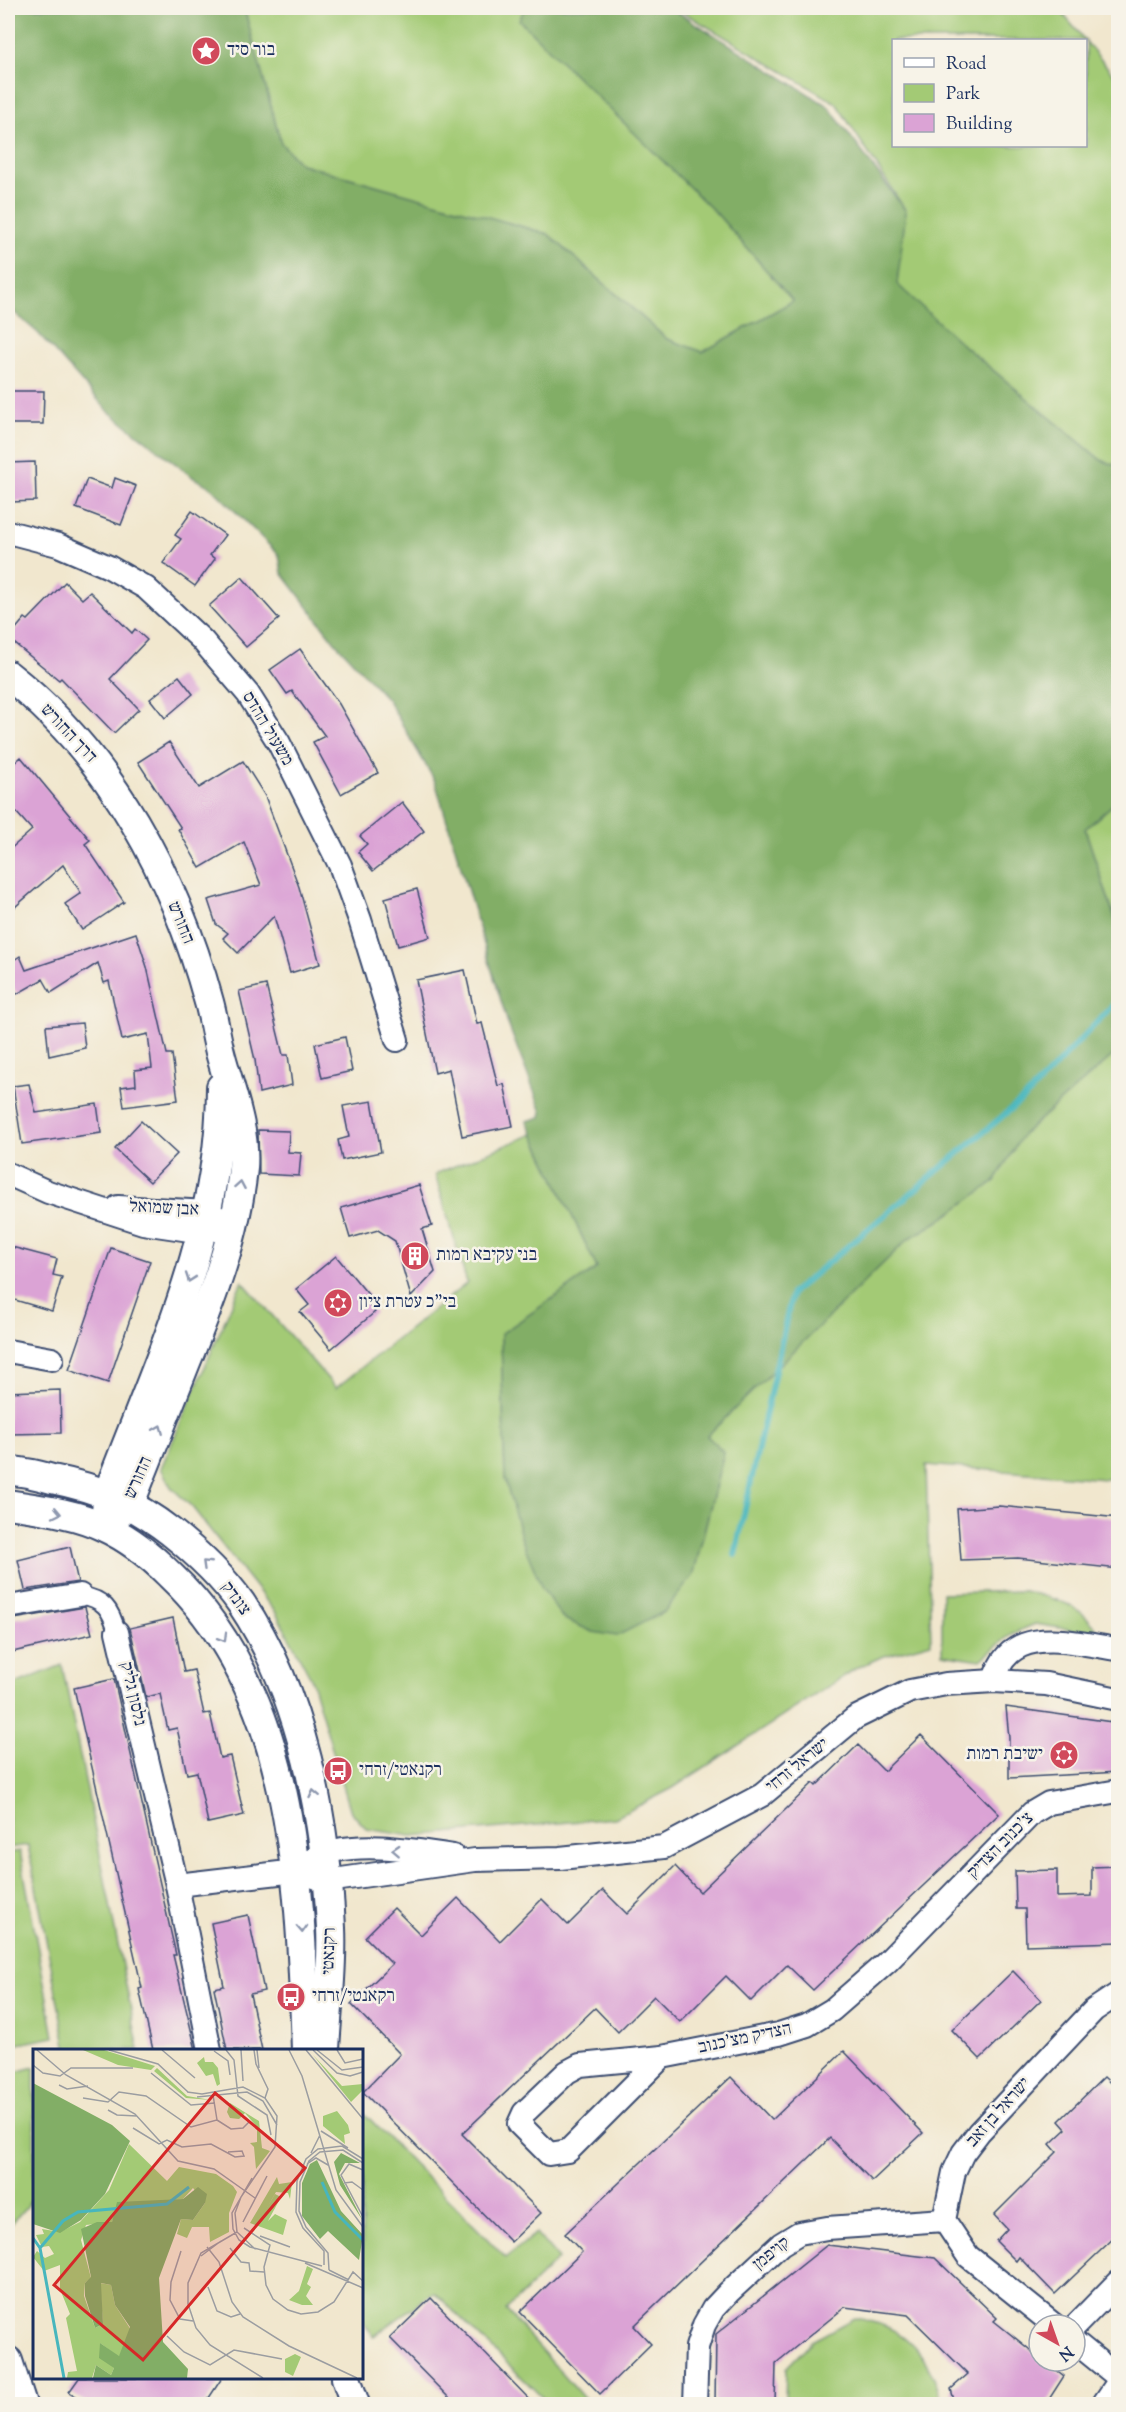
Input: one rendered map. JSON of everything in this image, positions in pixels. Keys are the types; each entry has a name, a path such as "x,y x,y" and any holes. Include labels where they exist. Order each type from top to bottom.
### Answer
{"street":[{"name":"משעול ההדס","path":"8,532 58,545 109,567 146,588 202,640 248,694 279,743 340,866 360,920 397,1040"},
{"name":"דרך החורש","path":"8,675 74,736 120,799"},
{"name":"החורש","path":"105,1527 119,1498 171,1334 215,1224 221,1055 209,1002 191,948 150,853 120,799"},
{"name":"אבן שמואל","path":"8,1174 78,1202 215,1224"},
{"path":"8,1351 52,1359"},
{"name":"צונדק","path":"8,1471 81,1485 119,1498 171,1532 211,1568 240,1602 259,1634 300,1731 316,1801 323,1852"},
{"name":"צונדק","path":"8,1504 72,1516 105,1527 150,1557 180,1584 213,1622 230,1649 269,1742 286,1806 296,1871"},
{"name":"נלסון גליק","path":"8,1607 80,1595 95,1597 107,1605 113,1615 177,1885 210,2049"},
{"path":"994,1681 998,1668 1007,1653 1028,1643 1050,1640 1117,1649"},
{"name":"ישראל זרחי","path":"296,1871 327,1881 475,1860 560,1858 664,1847 762,1795 855,1718 910,1691 946,1684 994,1681 1046,1684 1119,1699"},
{"name":"צ'כנוב הצדיק","path":"906,1942 1032,1813 1048,1803 1119,1791"},
{"name":"ישראל זרחי","path":"296,1871 323,1852 362,1848 396,1849 475,1860"},
{"name":"רקנאטי","path":"323,1852 332,1930 325,2049"},
{"path":"177,1885 296,1871"},
{"name":"רקנאטי","path":"296,1871 302,1923 306,2049"},
{"name":"הצדיק מצ'כנוב","path":"662,2057 568,2151 549,2154 519,2124 524,2113 567,2072 580,2065 662,2057 779,2034 807,2025 832,2010 906,1942"},
{"name":"ישראל בן זאב","path":"944,2220 954,2172 979,2132 1094,2010 1107,1999 1119,1994"},
{"path":"944,2220 968,2256 1039,2313"},
{"name":"קויפמן","path":"695,2404 697,2347 704,2325 713,2309 729,2292 781,2244 799,2233 827,2228 944,2220"},
{"path":"1087,2314 1119,2282"},
{"path":"1087,2352 1119,2377"},
{"path":"8,2361 22,2404"},
{"path":"346,2379 355,2404"},
{"path":"1107,2404 1119,2388"}],"green space":[{"path":"8,8 244,8 281,143 301,164 548,234 667,339 703,352 793,301 718,215 519,20 525,8 671,8 828,106 906,211 897,284 964,346 1101,460 1118,466 1118,800 1085,829 1118,928 1118,1051 1023,1134 995,1181 939,1221 908,1239 707,1436 724,1452 693,1576 664,1612 617,1636 593,1632 562,1618 542,1588 522,1540 505,1479 501,1334 597,1268 527,1121 541,1117 542,1112 508,1024 435,781 388,700 334,641 282,573 279,555 211,487 194,478 108,411 38,333 8,307"},
{"path":"244,8 525,8 520,20 718,215 793,301 703,352 667,339 548,234 301,164 281,143"},
{"path":"676,8 1058,8 1084,39 892,39 892,147 1087,147 1087,43 1118,80 1118,466 1101,460 964,346 896,284 906,211 836,103"},
{"path":"1118,800 1118,928 1085,829"},
{"path":"1118,1051 1118,1480 926,1465 931,1643 881,1657 855,1669 673,1788 615,1818 411,1836 367,1829 351,1812 311,1678 276,1613 192,1507 171,1487 161,1468 242,1281 336,1388 467,1283 435,1174 533,1134 597,1268 501,1334 505,1479 542,1588 562,1618 593,1632 693,1576 724,1452 706,1436 908,1239 939,1221 1023,1134"},
{"path":"1024,1591 1058,1600 1077,1609 1085,1615 1100,1634 1035,1624 1011,1634 981,1660 942,1654 942,1593"},
{"path":"62,1665 139,2049 67,2049 28,1845 8,1848 8,1687"},
{"path":"20,1851 54,2037 8,2046 8,1853"},
{"path":"33,2067 33,2198 8,2228 8,2074"},
{"path":"363,2112 506,2258 536,2233 558,2259 506,2310 589,2404 549,2404 434,2292 374,2336 363,2322"},
{"path":"854,2318 888,2328 902,2335 913,2345 931,2371 943,2404 785,2404 786,2368 812,2341"}],"building":[{"path":"8,391 44,391 43,424 8,424"},
{"path":"35,462 36,501 11,502 10,487 8,488 8,463"},
{"path":"115,478 136,486 121,525 76,508 87,479 112,488"},
{"path":"192,511 225,535 210,555 215,559 195,586 163,563 181,539 175,535"},
{"path":"242,577 279,619 246,647 209,606"},
{"path":"65,582 82,599 90,592 132,633 135,629 147,640 110,679 139,709 114,733 61,678 59,680 8,638 25,618 28,620"},
{"path":"300,649 339,704 378,773 341,794 313,742 325,736 292,691 287,694 270,670"},
{"path":"179,676 193,694 165,718 150,699"},
{"path":"169,742 199,788 243,761 265,796 299,887 320,964 290,973 274,916 238,953 223,938 228,933 216,924 208,900 261,885 244,842 200,868 178,829 181,828 138,762"},
{"path":"21,757 90,840 85,844 124,902 82,930 65,904 81,893 63,865 8,913 8,851 32,830 8,803 8,769"},
{"path":"402,802 424,831 373,871 358,852 367,844 360,836"},
{"path":"417,889 430,937 398,946 385,898"},
{"path":"136,933 147,967 167,1054 172,1054 178,1100 124,1107 121,1087 136,1085 135,1070 152,1068 148,1034 122,1040 109,981 104,983 98,963 51,993 43,979 17,994 8,979 8,964 20,956 26,970"},
{"path":"465,970 477,1024 482,1023 498,1086 504,1084 513,1126 462,1136 449,1069 435,1073 416,980"},
{"path":"266,985 283,1055 288,1055 292,1085 259,1093 255,1060 239,991"},
{"path":"82,1023 85,1048 49,1056 46,1026"},
{"path":"345,1037 352,1071 322,1078 315,1044"},
{"path":"29,1084 36,1113 97,1104 101,1133 22,1144 13,1086"},
{"path":"372,1101 381,1152 342,1160 338,1140 349,1137 343,1106"},
{"path":"141,1121 177,1154 150,1182 115,1149"},
{"path":"258,1130 289,1131 288,1152 301,1153 299,1176 259,1174"},
{"name":"בני עקיבא רמות","path":"419,1185 432,1226 422,1229 435,1272 411,1297 395,1241 378,1230 350,1238 341,1208"},
{"path":"8,1246 57,1259 53,1275 62,1277 52,1311 8,1298"},
{"path":"111,1248 150,1261 108,1383 69,1370"},
{"name":"בי\"כ עטרת ציון","path":"336,1256 371,1298 366,1302 375,1312 331,1349 300,1312 309,1305 296,1289"},
{"path":"60,1390 61,1433 8,1434 8,1392"},
{"path":"999,1506 1119,1518 1119,1569 1018,1558 961,1560 957,1509"},
{"path":"70,1547 78,1582 25,1590 18,1560"},
{"path":"85,1607 92,1634 8,1653 8,1620"},
{"path":"173,1618 184,1672 194,1670 204,1714 210,1713 220,1758 230,1756 244,1815 208,1823 197,1772 187,1774 177,1728 168,1730 160,1694 146,1697 130,1628"},
{"path":"114,1679 176,1955 173,1955 196,2049 153,2049 139,1989 142,1988 74,1688"},
{"name":"ישיבת רמות","path":"1006,1707 1119,1723 1119,1772 1009,1778"},
{"path":"921,1735 999,1814 813,1990 787,1965 751,2001 726,1976 680,2022 654,1996 618,2032 595,2008 462,2134 541,2213 511,2242 363,2092 400,2054 351,2004 392,1964 365,1937 394,1908 421,1935 458,1898 500,1941 542,1899 568,1925 603,1890 627,1914 675,1866 700,1892 813,1783 816,1786 858,1745 884,1771"},
{"path":"1119,1866 1119,1942 1026,1945 1025,1909 1016,1909 1015,1871 1057,1870 1057,1897 1092,1896 1092,1867"},
{"path":"248,1915 264,1991 250,1994 262,2049 227,2049 214,1988 224,1986 211,1923"},
{"path":"1013,1971 1041,2000 980,2059 952,2030"},
{"path":"844,2051 923,2133 872,2181 830,2138 634,2326 651,2344 600,2394 520,2312 582,2252 565,2234 731,2077 772,2120"},
{"path":"1104,2077 1119,2091 1119,2233 1055,2294 1019,2257 1016,2261 996,2241 1007,2229 994,2215 1057,2152 1050,2144 1066,2129 1059,2121"},
{"path":"827,2245 935,2258 997,2318 994,2321 1027,2347 1027,2373 1060,2373 1064,2376 1046,2404 955,2404 951,2389 968,2374 908,2315 845,2307 776,2363 775,2404 715,2404 716,2334"},
{"path":"431,2298 534,2404 455,2404 390,2338"},
{"path":"78,2379 221,2379 205,2404 89,2404 69,2392"}],"waterway":[{"path":"735,1555 792,1293 1029,1094 1118,1000"}],"place":[{"name":"בור סיד","path":"206,51"},
{"name":"בני עקיבא רמות","path":"415,1256"},
{"name":"בי\"כ עטרת ציון","path":"338,1303"},
{"name":"ישיבת רמות","path":"1064,1755"},
{"name":"רקנאטי/זרחי","path":"338,1771"},
{"name":"רקאנטי/זרחי","path":"291,1997"}]}
